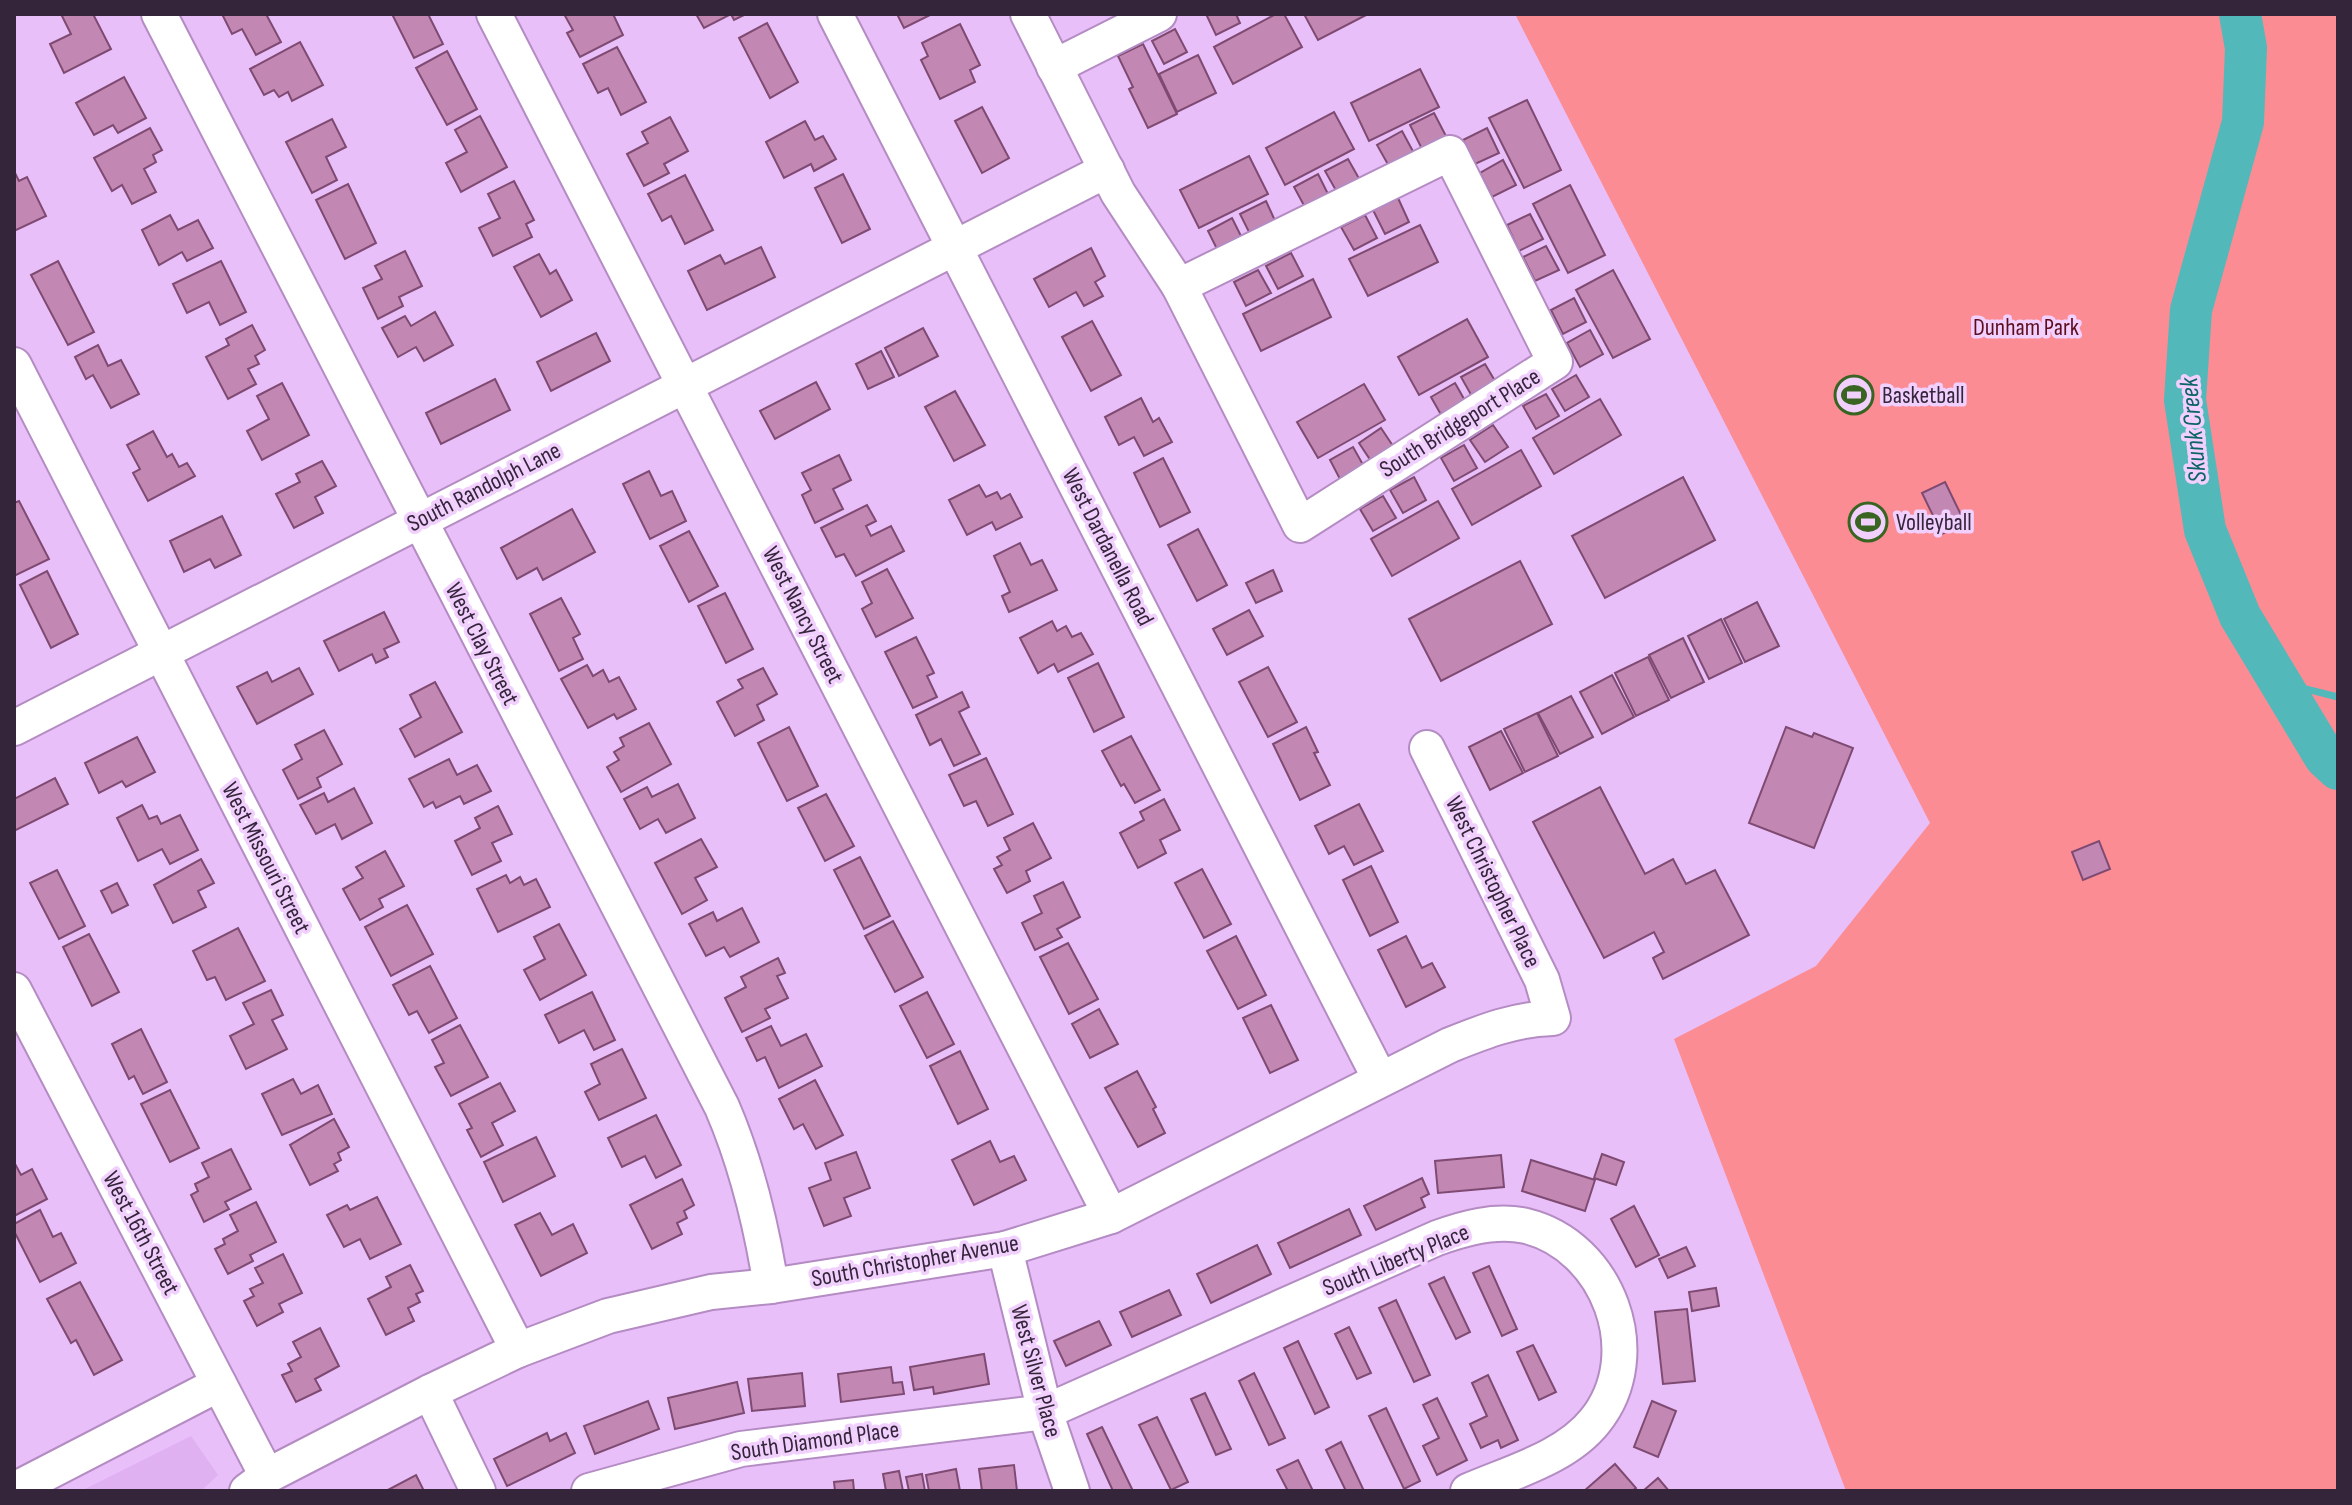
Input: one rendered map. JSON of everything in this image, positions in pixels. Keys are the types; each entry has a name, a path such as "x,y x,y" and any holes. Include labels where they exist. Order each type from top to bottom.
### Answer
{"street":[{"name":"West Clay Street","path":"159,14 722,1107 739,1146 752,1190 771,1286"},
{"name":"West Nancy Street","path":"494,14 1111,1216"},
{"name":"West Dardanella Road","path":"835,14 1380,1079"},
{"name":"South Bridgeport Place","path":"1028,14 1138,226 1179,286 1300,525 1555,362 1450,153 1179,286"},
{"path":"1054,67 1159,14"},
{"path":"955,247 1107,170"},
{"name":"South Randolph Lane","path":"14,728 955,247"},
{"name":"West Missouri Street","path":"14,365 518,1350"},
{"name":"West Christopher Place","path":"1427,748 1542,980 1553,1018"},
{"name":"West 16th Street","path":"14,990 219,1384 257,1484"},
{"name":"South Christopher Avenue","path":"257,1484 430,1392 518,1350 608,1316 711,1292 771,1286 1005,1249 1111,1216 1450,1045 1495,1026 1524,1019 1553,1018"},
{"name":"South Liberty Place","path":"1045,1412 1437,1238 1486,1224 1527,1226 1561,1242 1581,1257 1611,1301 1619,1328 1615,1378 1595,1422 1570,1443 1468,1491"},
{"name":"West Silver Place","path":"1005,1249 1045,1412 1072,1491"},
{"path":"14,1490 219,1384"},
{"path":"430,1392 478,1491"},
{"name":"South Diamond Place","path":"589,1491 741,1449 1045,1412"}],"shaded area":[{"path":"191,1436 218,1475 201,1491 81,1491"}],"green space":[{"name":"Dunham Park","path":"1515,14 2338,14 2338,1491 1846,1491 1674,1039 1816,966 1930,823"}],"building":[{"path":"61,14 93,14 111,49 64,73 50,44 71,34"},
{"path":"222,14 266,14 281,42 256,55 242,29 232,34"},
{"path":"392,14 428,14 443,44 414,58"},
{"path":"564,14 613,14 623,35 580,57 567,33 573,30"},
{"path":"696,14 731,14 704,28"},
{"path":"731,14 746,14 734,20"},
{"path":"897,14 932,14 904,28"},
{"path":"1206,14 1236,14 1240,23 1216,35"},
{"path":"1276,14 1284,14 1302,47 1233,84 1214,47"},
{"path":"1304,14 1368,14 1318,40"},
{"path":"767,23 798,82 770,98 739,38"},
{"path":"960,24 980,65 970,70 975,82 940,99 921,60 928,56 922,43"},
{"path":"1175,29 1187,52 1164,64 1152,41"},
{"path":"300,42 323,85 292,101 288,92 279,97 274,90 264,95 250,69"},
{"path":"1143,44 1177,114 1148,128 1129,89 1133,87 1118,56"},
{"path":"617,47 646,102 621,115 608,88 598,93 583,64"},
{"path":"447,51 477,109 447,125 416,68"},
{"path":"1198,55 1216,93 1177,112 1159,74"},
{"path":"1420,69 1439,107 1369,141 1351,103"},
{"path":"124,77 146,118 118,133 113,125 94,135 76,103"},
{"path":"1527,100 1561,170 1524,188 1489,118"},
{"path":"982,107 1009,158 982,173 955,121"},
{"path":"1334,112 1354,149 1285,185 1266,148"},
{"path":"1434,113 1447,138 1423,151 1410,125"},
{"path":"480,116 507,167 461,192 446,163 467,152 455,130"},
{"path":"670,117 688,151 664,164 669,173 644,186 627,154 648,143 642,132"},
{"path":"332,119 346,147 326,157 337,180 312,193 286,142"},
{"path":"805,121 815,140 823,136 836,159 814,171 811,164 784,178 766,142"},
{"path":"150,128 162,150 153,155 156,162 144,169 156,192 132,204 122,185 112,191 94,158"},
{"path":"1487,128 1499,153 1475,164 1463,140"},
{"path":"1402,131 1415,155 1390,168 1377,145"},
{"path":"1249,156 1268,194 1199,228 1180,190"},
{"path":"1348,159 1361,182 1338,194 1325,171"},
{"path":"1503,160 1516,185 1492,197 1480,173"},
{"path":"14,171 19,181 27,177 46,216 14,231"},
{"path":"843,174 870,229 842,243 815,188"},
{"path":"1318,174 1330,198 1307,211 1294,187"},
{"path":"685,175 713,230 685,244 671,216 662,221 648,194"},
{"path":"514,181 534,220 526,224 532,237 493,256 479,228 500,218 488,194"},
{"path":"348,184 376,243 345,259 316,200"},
{"path":"1570,185 1605,255 1568,273 1533,204"},
{"path":"1398,198 1409,222 1385,234 1373,210"},
{"path":"1266,201 1277,225 1252,238 1240,214"},
{"path":"1530,214 1543,239 1519,251 1507,225"},
{"path":"170,215 178,230 198,220 213,248 187,261 182,252 159,265 142,230"},
{"path":"1365,215 1377,238 1354,250 1341,227"},
{"path":"1232,218 1244,242 1220,255 1208,231"},
{"path":"1420,225 1438,262 1368,296 1349,259"},
{"path":"1546,246 1559,270 1535,281 1523,257"},
{"path":"761,247 775,277 707,310 688,271 720,255 725,264"},
{"path":"1091,248 1105,276 1095,282 1103,296 1084,306 1076,292 1049,307 1034,279"},
{"path":"405,251 422,286 399,297 403,306 378,319 363,288 382,279 375,266"},
{"path":"1291,253 1303,276 1278,289 1266,266"},
{"path":"539,254 550,274 556,270 572,300 541,317 514,267"},
{"path":"58,261 94,332 68,345 31,275"},
{"path":"221,261 246,312 220,325 209,302 187,313 173,284"},
{"path":"1258,270 1271,293 1246,306 1234,282"},
{"path":"1613,270 1650,339 1613,358 1576,290"},
{"path":"1313,279 1331,317 1261,351 1243,314"},
{"path":"1574,298 1586,322 1563,334 1551,310"},
{"path":"435,312 453,345 424,361 416,347 398,357 382,328 405,316 411,326"},
{"path":"1467,319 1488,357 1419,395 1398,357"},
{"path":"1092,321 1121,375 1091,391 1062,337"},
{"path":"252,325 265,350 255,356 259,364 248,369 256,384 228,399 206,357 229,345 226,339"},
{"path":"923,328 938,356 899,376 885,348"},
{"path":"1590,330 1603,354 1580,367 1567,343"},
{"path":"596,333 610,361 551,391 537,362"},
{"path":"98,345 108,366 121,360 139,394 111,408 93,375 86,379 75,357"},
{"path":"881,351 894,377 868,389 856,364"},
{"path":"1485,364 1498,386 1474,400 1461,377"},
{"path":"1576,375 1589,397 1565,411 1552,389"},
{"path":"495,379 510,410 441,444 426,413"},
{"path":"816,382 830,409 775,439 760,411"},
{"path":"282,383 309,435 262,460 247,431 269,419 257,396"},
{"path":"1455,383 1468,406 1444,420 1431,397"},
{"path":"1364,384 1385,420 1318,458 1297,422"},
{"path":"955,391 985,445 954,461 925,407"},
{"path":"1546,394 1559,416 1536,429 1523,406"},
{"path":"1141,398 1153,422 1159,418 1172,442 1144,456 1134,437 1119,445 1105,417"},
{"path":"1600,399 1621,435 1554,474 1533,438"},
{"path":"1493,425 1508,447 1485,462 1470,440"},
{"path":"1381,428 1395,449 1373,464 1359,443"},
{"path":"153,431 167,457 172,454 179,467 187,463 195,476 148,501 133,473 140,469 127,445"},
{"path":"1464,445 1477,468 1454,481 1441,458"},
{"path":"1353,447 1366,470 1342,483 1330,460"},
{"path":"1521,450 1541,486 1472,525 1452,489"},
{"path":"839,455 851,480 833,489 843,509 815,523 802,495 811,490 802,473"},
{"path":"1163,458 1190,512 1160,527 1134,473"},
{"path":"322,461 336,486 315,497 323,513 294,528 276,494 300,482 296,474"},
{"path":"649,471 661,496 672,491 686,521 650,539 623,484"},
{"path":"1414,477 1426,500 1403,513 1390,490"},
{"path":"1683,477 1715,540 1605,598 1572,536"},
{"path":"1945,482 1965,523 1942,534 1922,493"},
{"path":"979,485 986,497 997,492 1001,499 1010,494 1022,517 996,530 992,522 967,535 949,500"},
{"path":"1383,496 1396,518 1373,531 1360,509"},
{"path":"19,501 49,559 14,576 14,503"},
{"path":"1438,501 1459,538 1392,576 1371,539"},
{"path":"867,505 876,521 866,526 871,536 891,526 904,551 856,576 844,554 836,557 821,528"},
{"path":"572,509 595,552 543,580 537,568 517,579 501,548"},
{"path":"222,516 241,555 215,568 210,559 184,572 170,541"},
{"path":"1198,529 1227,585 1197,601 1168,545"},
{"path":"689,531 718,586 689,602 660,546"},
{"path":"1020,543 1031,565 1042,560 1057,590 1009,612 1002,596 1010,592 994,556"},
{"path":"1520,561 1552,624 1441,681 1409,619"},
{"path":"887,569 913,618 876,637 862,609 872,603 862,582"},
{"path":"1273,570 1282,591 1256,603 1246,583"},
{"path":"47,571 78,634 51,648 20,585"},
{"path":"725,593 753,649 726,663 698,606"},
{"path":"561,598 580,634 573,638 583,659 559,671 530,614"},
{"path":"1757,602 1779,646 1745,662 1724,619"},
{"path":"1249,610 1263,636 1227,655 1213,629"},
{"path":"384,612 399,642 384,649 388,657 376,663 372,654 339,671 324,641"},
{"path":"1721,619 1742,663 1709,679 1688,636"},
{"path":"1052,621 1057,631 1066,626 1072,637 1081,633 1093,654 1058,672 1054,664 1038,673 1020,638"},
{"path":"916,637 934,673 927,676 937,697 913,708 885,652"},
{"path":"1683,638 1704,682 1671,698 1649,655"},
{"path":"1648,657 1669,700 1636,716 1615,673"},
{"path":"1098,663 1124,717 1094,732 1068,678"},
{"path":"587,665 593,676 603,670 609,682 619,677 636,709 617,719 614,714 588,728 561,679"},
{"path":"1268,667 1297,722 1268,737 1239,682"},
{"path":"299,668 313,694 257,724 237,687 267,672 272,682"},
{"path":"763,668 777,694 757,705 764,720 735,736 717,702 743,688 738,680"},
{"path":"1612,675 1634,717 1602,734 1580,692"},
{"path":"435,682 462,732 415,757 400,729 421,717 410,695"},
{"path":"962,692 969,707 959,712 980,754 954,766 941,739 930,745 916,715"},
{"path":"1571,696 1593,737 1560,754 1538,713"},
{"path":"1537,713 1558,756 1525,772 1504,729"},
{"path":"649,723 671,764 621,792 607,767 619,760 614,752 624,746 620,738"},
{"path":"789,727 818,786 787,801 758,743"},
{"path":"1306,727 1318,752 1314,753 1330,785 1300,800 1273,744"},
{"path":"1786,727 1812,737 1814,733 1853,748 1814,848 1749,823"},
{"path":"324,730 342,764 317,778 321,787 298,799 283,770 302,759 295,745"},
{"path":"1501,731 1523,773 1490,790 1469,747"},
{"path":"1131,736 1160,790 1135,803 1124,784 1121,786 1102,751"},
{"path":"137,737 155,772 126,787 122,781 99,793 85,763"},
{"path":"986,758 1013,814 988,826 976,801 964,806 949,775"},
{"path":"449,759 457,775 477,765 491,791 464,804 460,796 436,808 433,802 424,807 409,779"},
{"path":"55,778 68,804 14,831 14,799"},
{"path":"678,784 695,818 666,833 658,819 640,829 624,799 647,787 652,797"},
{"path":"1600,787 1645,874 1673,859 1686,884 1715,870 1749,935 1663,979 1653,958 1664,952 1654,932 1604,958 1533,822"},
{"path":"354,788 372,823 342,839 335,824 316,834 300,805 324,793 328,802"},
{"path":"826,794 854,846 825,861 798,808"},
{"path":"1164,799 1180,830 1160,840 1166,853 1138,868 1120,833 1144,820 1140,812"},
{"path":"1359,804 1383,851 1354,865 1344,846 1329,854 1315,826"},
{"path":"142,805 149,819 157,816 161,824 180,815 198,850 170,864 162,849 138,861 117,818"},
{"path":"498,806 512,834 492,843 501,861 472,875 455,841 480,828 475,818"},
{"path":"1033,823 1051,858 1026,871 1030,881 1007,893 994,869 1002,865 997,857 1010,850 1004,838"},
{"path":"701,839 717,867 695,878 707,900 682,914 655,863"},
{"path":"2099,841 2110,869 2083,880 2072,852"},
{"path":"385,851 404,886 379,899 383,907 360,920 343,889 363,878 356,867"},
{"path":"860,857 890,916 864,929 834,870"},
{"path":"201,859 214,883 198,891 206,907 173,923 154,885"},
{"path":"1371,866 1398,922 1370,936 1343,880"},
{"path":"1202,869 1231,924 1204,938 1175,883"},
{"path":"57,870 85,926 59,939 30,883"},
{"path":"506,875 510,883 520,877 524,885 536,879 550,907 498,932 477,889"},
{"path":"1063,882 1080,917 1057,929 1062,937 1035,950 1022,923 1042,913 1034,896"},
{"path":"117,883 128,905 112,913 101,891"},
{"path":"407,905 433,954 391,976 365,927"},
{"path":"742,908 759,942 730,957 724,947 706,956 689,924 713,912 717,921"},
{"path":"893,921 923,977 895,992 865,936"},
{"path":"559,924 586,975 540,1000 524,970 545,959 534,937"},
{"path":"238,928 265,981 226,1000 215,977 207,980 193,951"},
{"path":"89,934 119,992 92,1006 63,947"},
{"path":"1236,936 1266,995 1238,1009 1207,951"},
{"path":"1406,936 1422,968 1432,963 1445,987 1406,1007 1378,950"},
{"path":"1068,943 1098,999 1069,1014 1040,957"},
{"path":"778,958 785,973 777,976 788,998 765,1009 770,1018 742,1032 725,998 746,987 741,977"},
{"path":"430,966 457,1018 429,1033 417,1011 409,1015 393,985"},
{"path":"271,990 283,1015 272,1020 287,1049 246,1069 230,1036 254,1024 243,1003"},
{"path":"592,992 615,1040 594,1050 584,1030 559,1043 545,1015"},
{"path":"927,992 954,1044 927,1058 900,1006"},
{"path":"1271,1005 1298,1060 1270,1073 1243,1018"},
{"path":"1099,1009 1118,1044 1090,1058 1072,1024"},
{"path":"460,1025 488,1077 451,1096 435,1067 444,1063 432,1040"},
{"path":"771,1026 781,1046 806,1034 822,1066 779,1088 765,1057 757,1061 746,1038"},
{"path":"141,1029 167,1082 143,1094 134,1076 129,1079 112,1044"},
{"path":"622,1049 646,1098 599,1120 585,1092 600,1084 591,1064"},
{"path":"960,1051 988,1109 958,1124 930,1066"},
{"path":"1137,1071 1156,1107 1153,1109 1165,1133 1138,1147 1105,1088"},
{"path":"293,1079 301,1094 318,1085 332,1114 282,1135 262,1094"},
{"path":"815,1080 843,1135 816,1149 803,1124 794,1129 779,1099"},
{"path":"500,1083 515,1111 492,1123 503,1145 481,1157 467,1130 472,1128 459,1104"},
{"path":"170,1090 199,1148 170,1162 141,1104"},
{"path":"656,1115 681,1165 656,1178 645,1156 622,1167 608,1138"},
{"path":"334,1119 349,1147 338,1153 341,1160 334,1164 338,1171 310,1185 290,1145"},
{"path":"536,1137 555,1176 503,1202 484,1162"},
{"path":"990,1141 1000,1162 1014,1156 1026,1180 974,1205 952,1160"},
{"path":"231,1149 251,1189 225,1202 229,1209 204,1222 191,1195 198,1191 195,1184 209,1177 202,1163"},
{"path":"856,1152 870,1188 844,1198 851,1216 824,1226 809,1188 831,1180 825,1163"},
{"path":"1602,1154 1624,1162 1616,1185 1594,1178"},
{"path":"1501,1155 1504,1187 1438,1193 1435,1161"},
{"path":"1531,1160 1595,1180 1585,1211 1522,1191"},
{"path":"14,1162 21,1175 32,1169 47,1199 14,1216"},
{"path":"1422,1178 1429,1194 1421,1198 1425,1207 1376,1230 1364,1206"},
{"path":"682,1179 694,1205 684,1211 687,1218 677,1223 682,1234 652,1249 630,1205"},
{"path":"377,1197 401,1244 370,1259 360,1239 344,1247 327,1215 347,1205 350,1210"},
{"path":"256,1202 276,1242 250,1255 253,1261 228,1274 215,1249 225,1244 223,1239 238,1231 230,1215"},
{"path":"1634,1206 1659,1255 1636,1267 1611,1219"},
{"path":"1349,1209 1361,1235 1290,1268 1278,1243"},
{"path":"40,1210 53,1237 61,1233 76,1263 40,1282 14,1231 14,1224"},
{"path":"540,1213 552,1235 573,1224 587,1253 541,1276 515,1225"},
{"path":"1257,1245 1271,1274 1211,1303 1197,1274"},
{"path":"1686,1247 1695,1266 1668,1278 1659,1259"},
{"path":"283,1254 302,1293 279,1304 283,1312 257,1326 244,1301 254,1296 250,1289 263,1283 255,1268"},
{"path":"410,1265 423,1291 416,1294 420,1302 408,1308 414,1321 386,1335 368,1299 391,1287 386,1277"},
{"path":"1489,1266 1517,1329 1502,1336 1473,1273"},
{"path":"1444,1277 1470,1332 1456,1339 1429,1284"},
{"path":"80,1282 122,1360 94,1375 76,1340 71,1343 47,1299"},
{"path":"1716,1288 1719,1306 1692,1311 1689,1292"},
{"path":"1169,1290 1181,1315 1132,1337 1120,1312"},
{"path":"1396,1300 1430,1375 1414,1382 1379,1308"},
{"path":"1687,1309 1695,1381 1663,1384 1655,1312"},
{"path":"1099,1321 1111,1345 1066,1366 1054,1341"},
{"path":"1349,1327 1371,1373 1357,1379 1335,1334"},
{"path":"320,1328 339,1366 315,1379 321,1390 296,1402 282,1375 292,1371 288,1364 301,1357 293,1342"},
{"path":"1298,1341 1329,1407 1315,1414 1284,1348"},
{"path":"1533,1345 1556,1392 1539,1400 1517,1352"},
{"path":"984,1354 989,1384 934,1394 933,1387 914,1390 910,1367"},
{"path":"891,1367 893,1383 902,1382 904,1394 841,1402 838,1374"},
{"path":"802,1373 805,1406 752,1411 748,1379"},
{"path":"1254,1373 1285,1438 1269,1445 1239,1381"},
{"path":"1488,1375 1518,1440 1501,1448 1498,1440 1481,1448 1470,1424 1487,1416 1472,1383"},
{"path":"737,1382 744,1413 675,1429 668,1398"},
{"path":"1205,1393 1231,1449 1216,1455 1191,1399"},
{"path":"1437,1398 1467,1460 1437,1475 1423,1446 1439,1438 1423,1405"},
{"path":"648,1401 659,1429 595,1454 584,1426"},
{"path":"1652,1401 1676,1411 1658,1457 1634,1447"},
{"path":"1386,1408 1420,1481 1404,1489 1369,1416"},
{"path":"1157,1417 1188,1482 1171,1490 1139,1425"},
{"path":"1102,1427 1133,1491 1113,1491 1087,1434"},
{"path":"547,1433 550,1441 566,1433 575,1453 507,1486 494,1459"},
{"path":"1341,1442 1364,1491 1346,1491 1326,1450"},
{"path":"1298,1460 1313,1491 1288,1491 1277,1470"},
{"path":"1615,1464 1636,1488 1632,1491 1584,1491"},
{"path":"1014,1465 1017,1491 982,1491 979,1469"},
{"path":"956,1469 960,1491 929,1491 926,1475"},
{"path":"899,1471 903,1491 886,1491 883,1474"},
{"path":"922,1474 925,1491 909,1491 906,1477"},
{"path":"416,1475 424,1491 386,1491"},
{"path":"1658,1478 1669,1491 1643,1491"},
{"path":"853,1480 854,1491 835,1491 834,1482"}],"waterway":[{"name":"Skunk Creek","path":"2240,14 2246,48 2243,122 2191,310 2185,400 2205,530 2240,616 2325,757 2338,769"},
{"path":"2278,682 2338,697"}],"place":[{"name":"Basketball","path":"1854,395"},
{"name":"Volleyball","path":"1868,522"}]}
